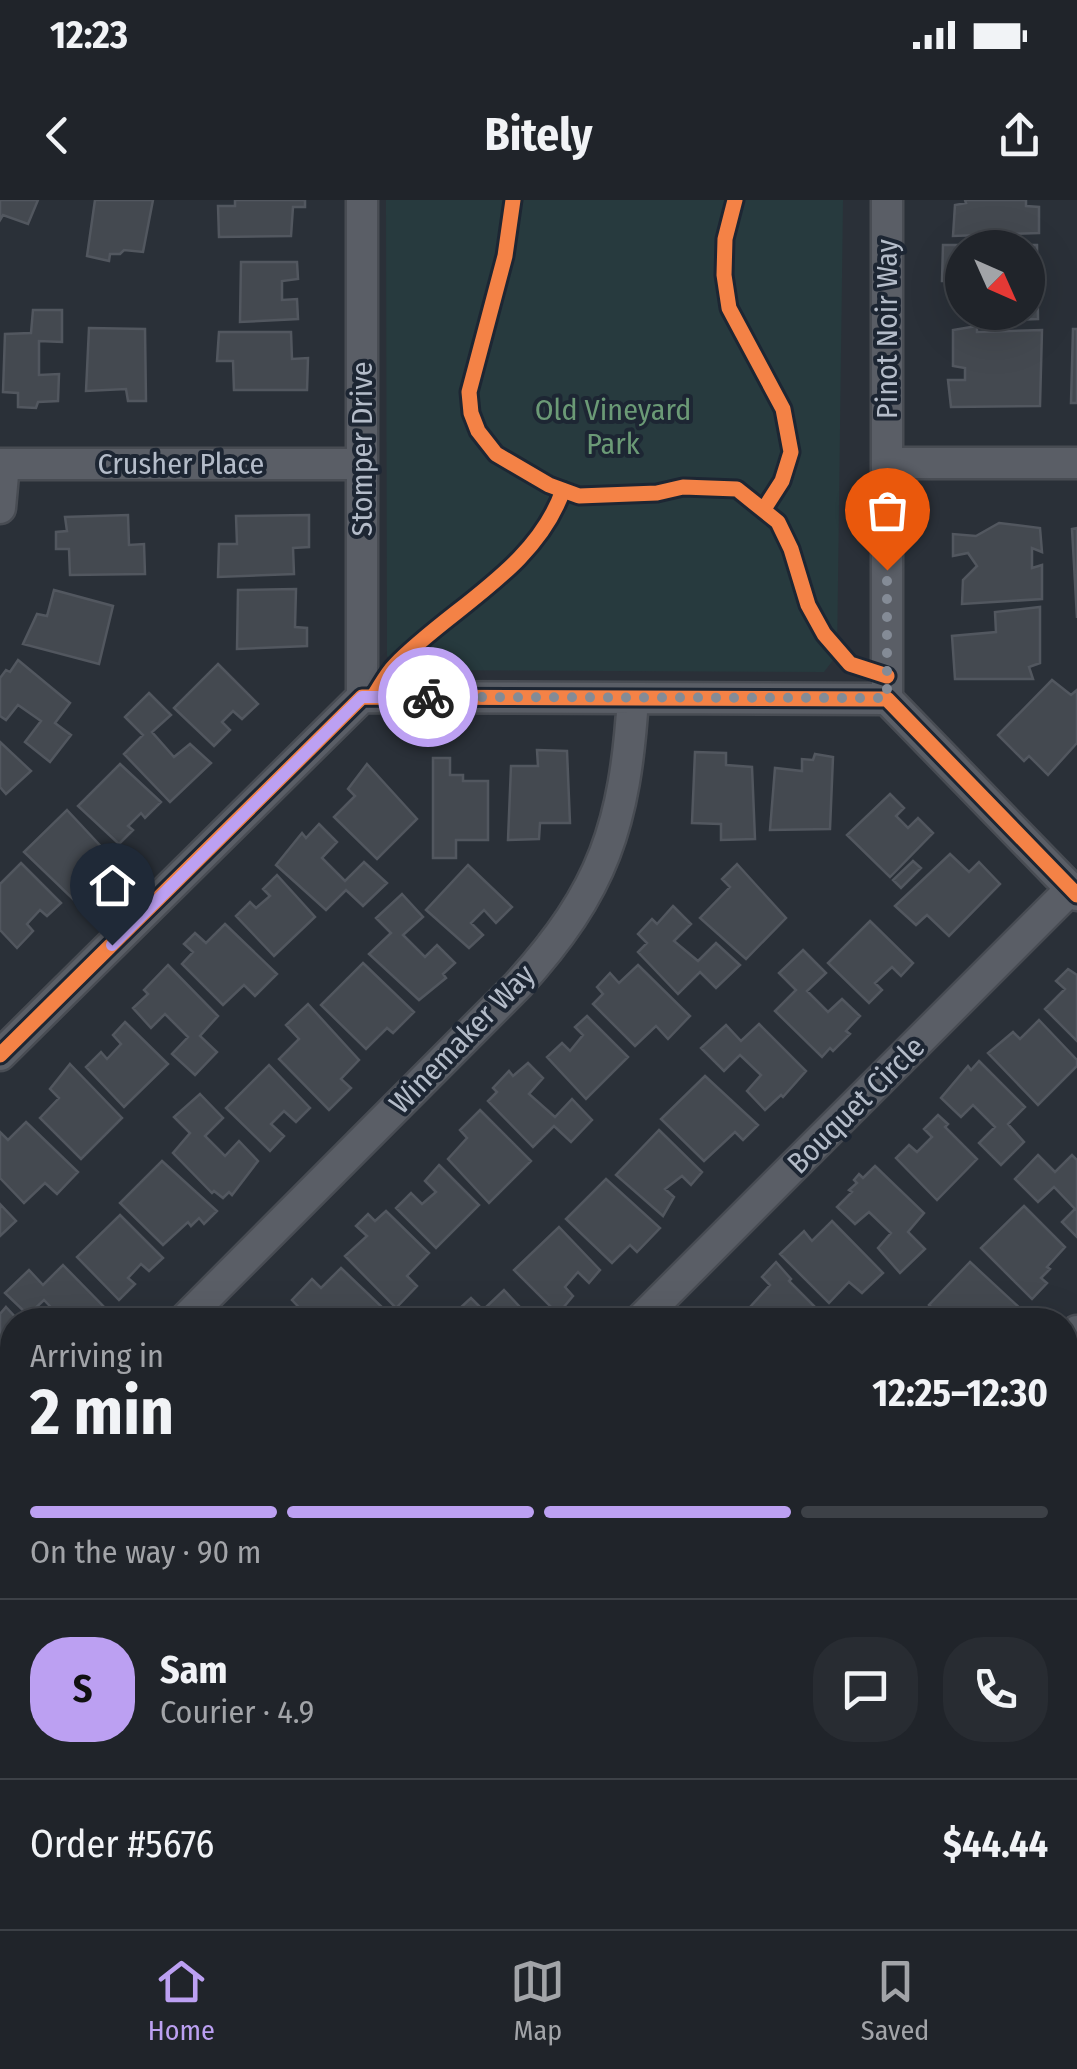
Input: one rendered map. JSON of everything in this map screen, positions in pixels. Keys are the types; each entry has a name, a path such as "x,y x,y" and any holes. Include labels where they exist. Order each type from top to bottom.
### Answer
{"street":[{"name":"Stomper Drive","path":"362,200 362,697"},
{"name":"Pinot Noir Way","path":"887,200 887,698"},
{"path":"887,463 1077,463"},
{"name":"Crusher Place","path":"2,464 362,464"},
{"path":"0,508 2,464"},
{"path":"0,1055 362,697 887,698 1074,892"},
{"name":"Winemaker Way","path":"196,1308 557,942 606,857 620,809 634,698"},
{"name":"Bouquet Circle","path":"652,1308 1074,892"}],"green space":[{"name":"Old Vineyard Park","path":"386,200 843,200 837,655 824,672 397,670 387,656"}],"building":[{"path":"0,200 38,200 28,224 3,215 0,220"},
{"path":"95,200 153,200 143,252 124,250 110,254 109,261 87,256"},
{"path":"235,200 305,200 305,207 293,207 291,236 219,237 218,206 235,206"},
{"path":"965,200 1026,200 1026,206 1039,207 1039,230 953,230 955,205 966,203"},
{"path":"943,245 945,245 945,281"},
{"path":"241,262 297,262 298,279 282,281 282,300 297,299 298,319 240,322"},
{"path":"33,310 62,310 62,342 39,341 39,375 59,374 58,401 38,402 36,408 18,407 18,393 3,392 5,334 31,333"},
{"path":"89,328 145,329 146,401 128,401 126,389 86,391"},
{"path":"1073,329 1077,329 1077,403 1071,403"},
{"path":"953,330 1042,330 1040,406 951,407 948,380 965,380 965,368 953,366"},
{"path":"219,332 291,332 292,359 308,358 307,390 234,390 233,361 217,361"},
{"path":"128,515 129,545 144,544 145,574 70,575 69,549 56,549 56,532 67,531 65,517"},
{"path":"309,515 309,547 293,548 294,574 218,577 219,544 237,544 236,516"},
{"path":"999,523 1040,528 1042,552 1032,548 1032,568 1042,565 1042,599 962,604 963,580 977,566 968,553 953,556 953,534 976,536"},
{"path":"1077,528 1077,618 1072,529"},
{"path":"296,589 295,627 307,628 307,646 237,649 238,590"},
{"path":"54,590 113,606 99,664 23,644 37,614 47,616"},
{"path":"1040,607 1040,663 1029,667 1033,679 955,679 952,636 996,632 995,612"},
{"path":"18,660 70,703 55,723 71,735 50,762 25,742 41,721 18,705 6,720 0,716 0,678"},
{"path":"218,664 258,704 242,719 233,711 222,722 230,730 214,746 174,708"},
{"path":"1052,680 1071,695 1077,690 1077,743 1048,775 1029,756 1024,761 998,735"},
{"path":"149,693 171,715 152,732 174,757 190,744 211,763 170,802 124,754 143,735 125,717"},
{"path":"0,742 31,771 6,794 0,787"},
{"path":"537,750 567,751 570,823 540,823 539,839 508,840 511,766 538,766"},
{"path":"695,752 726,753 726,765 752,767 755,839 721,840 721,824 692,823"},
{"path":"815,754 833,757 830,829 770,830 775,768 802,771 802,759 813,760"},
{"path":"433,758 450,758 450,775 463,775 463,781 488,781 488,840 456,840 456,858 433,858"},
{"path":"120,764 161,802 145,818 141,813 128,826 133,830 119,844 78,806"},
{"path":"367,764 417,819 377,859 334,817 355,796 348,789"},
{"path":"890,794 904,808 896,816 908,828 918,818 933,833 890,877 847,835"},
{"path":"67,810 108,854 80,882 87,889 76,902 24,852"},
{"path":"319,824 337,842 322,858 345,881 364,862 387,883 363,906 346,890 326,910 276,865 302,833 306,838"},
{"path":"950,854 969,872 979,862 1000,884 949,936 927,915 916,925 895,906"},
{"path":"913,861 921,868 901,888 893,880"},
{"path":"21,863 61,903 47,916 40,910 27,924 33,931 17,948 0,930 0,884"},
{"path":"737,864 786,918 746,959 700,918 730,887 722,879"},
{"path":"468,865 512,907 496,923 484,910 471,923 483,935 469,948 426,910"},
{"path":"277,875 315,917 274,956 236,916 250,902 256,908 270,896 263,889"},
{"path":"402,894 423,917 403,935 425,957 437,945 455,963 443,974 446,978 419,1000 369,954 391,933 376,918"},
{"path":"673,906 691,924 674,941 698,961 716,943 740,965 716,988 700,972 678,994 638,952 647,943 638,934 652,919 657,924"},
{"path":"870,921 913,963 901,976 892,967 875,983 882,990 869,1003 828,963"},
{"path":"225,924 277,974 255,996 244,985 223,1005 182,964 193,952 184,944 195,933 206,943"},
{"path":"803,950 826,973 807,991 828,1012 842,999 860,1016 846,1031 850,1034 822,1057 775,1011 796,990 779,973"},
{"path":"363,963 414,1012 393,1033 387,1028 366,1049 321,1005"},
{"path":"168,965 218,1016 200,1036 217,1052 195,1075 172,1054 188,1037 165,1014 151,1028 133,1008"},
{"path":"638,965 690,1016 668,1039 656,1026 635,1046 593,1004 603,994 597,987 610,973 619,983"},
{"path":"1068,969 1077,975 1077,1041 1045,1009 1065,989 1056,981"},
{"path":"308,1004 359,1060 341,1079 351,1088 329,1110 279,1059 299,1039 286,1025"},
{"path":"587,1016 628,1057 586,1099 547,1057 562,1043 570,1051 583,1035 575,1027"},
{"path":"1039,1020 1077,1060 1077,1066 1038,1105 988,1053 1013,1032 1020,1039"},
{"path":"125,1022 168,1064 124,1107 86,1067 101,1052 107,1059 121,1044 113,1035"},
{"path":"759,1024 806,1071 765,1110 747,1091 761,1075 740,1055 724,1071 701,1048 726,1025 741,1041"},
{"path":"979,1061 1025,1107 1008,1124 1024,1142 1001,1165 979,1143 995,1127 973,1105 961,1117 941,1098 968,1066 971,1070"},
{"path":"528,1063 543,1078 529,1094 555,1117 572,1099 592,1120 571,1142 554,1126 533,1147 488,1101 497,1092 493,1088 509,1071 513,1076"},
{"path":"70,1064 122,1118 81,1159 40,1118 59,1098 50,1089"},
{"path":"269,1065 310,1108 296,1122 284,1111 271,1124 284,1136 270,1151 226,1108"},
{"path":"705,1076 758,1125 743,1140 735,1132 704,1161 661,1119"},
{"path":"200,1094 223,1118 205,1136 225,1156 239,1141 258,1161 232,1195 229,1192 223,1198 212,1193 173,1153 190,1133 174,1117"},
{"path":"480,1110 531,1161 489,1203 448,1159 467,1138 460,1130"},
{"path":"938,1115 977,1159 937,1200 896,1158 909,1145 917,1152 932,1137 924,1129"},
{"path":"26,1122 78,1172 57,1194 45,1183 24,1203 0,1178 0,1132 8,1140"},
{"path":"659,1130 702,1172 691,1185 682,1176 665,1189 674,1197 663,1216 616,1175"},
{"path":"1038,1155 1055,1172 1072,1155 1077,1160 1077,1237 1062,1222 1075,1209 1054,1187 1038,1202 1015,1179"},
{"path":"162,1161 217,1211 204,1224 199,1218 191,1226 188,1222 163,1245 120,1203"},
{"path":"439,1165 479,1205 436,1248 396,1208 411,1193 422,1204 436,1192 425,1181"},
{"path":"875,1166 924,1213 908,1232 925,1249 900,1273 878,1248 891,1233 869,1212 855,1224 837,1207 852,1192 849,1190 857,1183 854,1180 859,1174 863,1178"},
{"path":"606,1179 660,1228 637,1252 630,1245 612,1263 566,1219"},
{"path":"0,1204 16,1221 0,1236"},
{"path":"1024,1206 1065,1247 1047,1267 1050,1269 1041,1278 1047,1283 1032,1299 981,1248"},
{"path":"386,1211 429,1253 407,1276 417,1286 396,1308 345,1256 367,1236 356,1226 368,1214 375,1221"},
{"path":"120,1215 163,1258 149,1271 141,1264 128,1278 135,1284 119,1300 77,1257"},
{"path":"832,1221 883,1273 862,1293 849,1282 829,1303 780,1254 804,1231 812,1241"},
{"path":"559,1227 600,1270 589,1283 578,1272 565,1287 573,1296 563,1308 552,1308 514,1270"},
{"path":"776,1262 816,1308 749,1308 770,1285 762,1277"},
{"path":"970,1262 1020,1308 932,1308 929,1305"},
{"path":"63,1265 105,1308 52,1308 44,1300 35,1308 21,1308 5,1293 29,1270 43,1285"},
{"path":"341,1268 383,1308 300,1308 292,1300 312,1279 321,1288"},
{"path":"504,1290 521,1308 485,1308"},
{"path":"471,1298 481,1308 460,1308"}],"cycle path":[{"path":"513,200 505,256 469,392 478,431 496,454 549,485 579,496 657,493 683,487 737,489 778,522 791,549 808,605 824,634 850,664 887,676"},
{"path":"735,200 725,239 724,275 729,308 783,409 791,452 782,481 764,509"},
{"path":"373,697 395,665 490,586 533,543 563,490"},
{"path":"0,1055 362,697 887,699 1077,895"}],"way so far":[{"path":"428,697 887,698 887,570"}],"route":[{"path":"112,945 362,697 428,697"}]}
